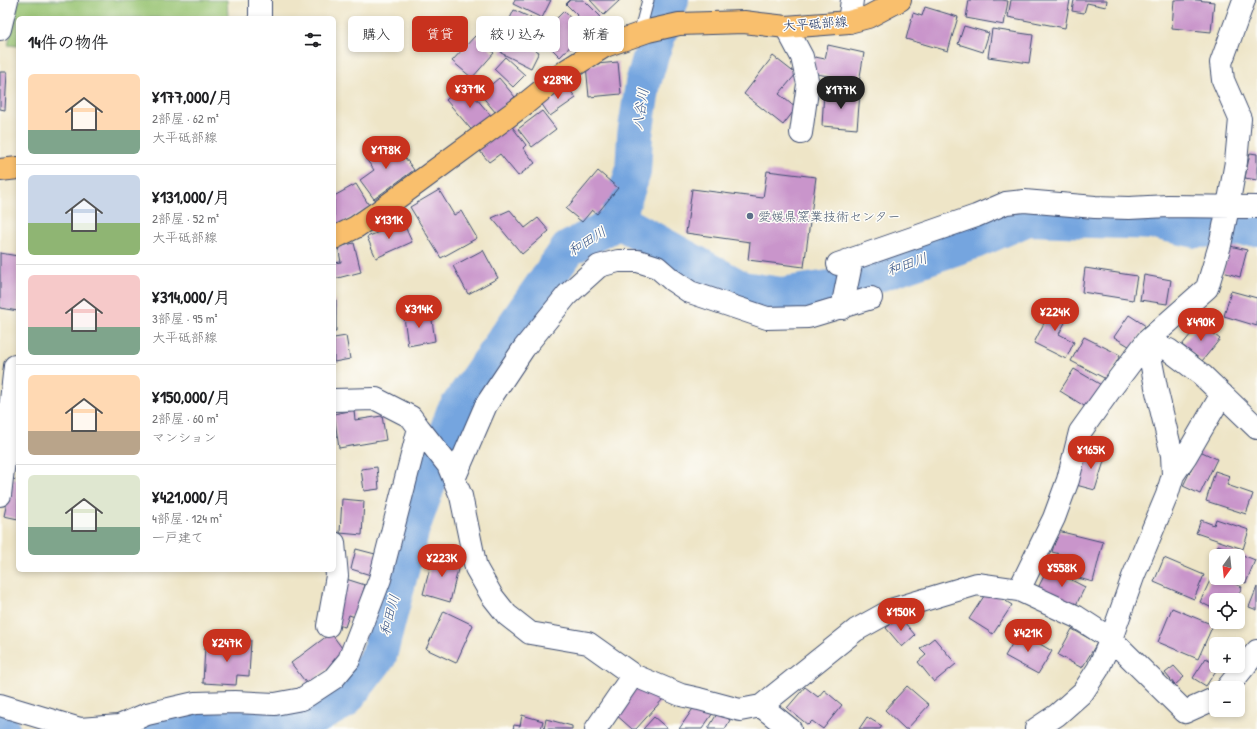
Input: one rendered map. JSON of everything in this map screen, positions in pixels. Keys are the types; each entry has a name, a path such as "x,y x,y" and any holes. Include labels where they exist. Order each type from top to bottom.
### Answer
{"main road":[{"name":"大平砥部線","path":"336,237 356,227 390,204 525,104 567,70 605,46 643,32 679,24 744,22 786,27 849,22 868,17 900,0"},
{"path":"0,170 16,168"}],"street":[{"path":"0,29 7,0"},
{"path":"260,0 260,16"},
{"path":"849,22 852,0"},
{"path":"1018,590 1054,518 1068,480 1080,432 1147,341 1207,288 1220,245 1227,212 1236,162 1240,119 1223,80 1221,63 1244,0"},
{"path":"786,27 802,57 808,84 801,133"},
{"path":"842,304 847,263 976,216 1006,203 1024,201 1095,208 1168,206 1227,212 1257,207"},
{"path":"451,472 486,405 524,348 567,295 600,266 618,260 638,261 657,267 672,280 690,292 768,318 808,317 842,304 871,298"},
{"path":"1147,341 1169,350 1202,374 1257,428"},
{"path":"1147,341 1172,455 1173,475"},
{"path":"0,494 11,365"},
{"path":"1036,729 1058,715 1083,692 1098,669 1167,496 1173,475 1186,456 1222,394"},
{"path":"336,400 376,399 411,417 451,472 461,496 476,568 492,596 507,615 530,633 588,643 633,675 681,695 740,710 761,706 856,630 894,609 977,584 1018,590 1076,617 1111,639 1183,721 1209,703"},
{"path":"0,705 80,729 119,726 147,714 195,703 235,702 276,704 302,699 334,678 349,660 380,579 422,432"},
{"path":"328,626 338,576 336,560"},
{"path":"1233,681 1257,651"},
{"path":"596,729 633,675"},
{"path":"761,706 790,729"}],"lane":[{"path":"643,32 648,0"}],"green space":[{"path":"19,0 227,0 228,16 16,16 16,46 8,45"}],"building":[{"path":"515,0 551,0 543,16 538,16 513,4"},
{"path":"570,0 584,0 600,16 578,16 566,4"},
{"path":"590,0 620,0 604,15"},
{"path":"969,0 1008,1 1004,25 966,18"},
{"path":"1011,0 1070,0 1065,28 1008,17"},
{"path":"1074,0 1107,0 1106,7 1087,3 1084,13 1072,11"},
{"path":"1174,0 1214,2 1211,32 1172,28"},
{"path":"925,7 958,17 948,51 906,39 913,13 922,16"},
{"path":"514,10 527,16 511,16"},
{"path":"564,11 569,16 568,49 560,57 555,52 560,52 559,16"},
{"path":"964,26 989,33 983,52 958,44"},
{"path":"992,29 1033,35 1029,63 988,57"},
{"path":"475,36 476,52 494,53 472,78 452,61 460,52 468,52 468,44"},
{"path":"828,45 864,53 859,82 812,73 815,57 825,59"},
{"path":"501,52 539,52 531,68"},
{"path":"773,56 796,74 779,94 796,108 783,125 744,94"},
{"path":"505,57 525,75 513,87 494,69"},
{"path":"618,62 621,94 589,97 586,65"},
{"path":"0,72 7,72 5,110 0,109"},
{"path":"499,78 515,97 496,113 480,94"},
{"path":"464,84 493,118 475,134 446,100"},
{"path":"566,85 576,98 550,116 541,103"},
{"path":"824,91 860,93 857,129 822,126"},
{"path":"542,111 556,129 532,147 518,129"},
{"path":"510,124 526,145 523,148 535,163 518,176 500,154 489,162 478,149"},
{"path":"392,140 414,170 374,199 360,180 374,170 366,159"},
{"path":"1250,153 1257,154 1257,180 1245,178"},
{"path":"598,171 618,188 597,214 592,210 582,222 566,209"},
{"name":"愛媛県窯業技術センター","path":"767,171 816,177 804,267 748,260 750,242 686,233 692,189 763,198"},
{"path":"356,184 370,207 336,226 336,195"},
{"path":"439,190 454,215 461,211 477,238 441,258 410,207"},
{"path":"510,210 525,228 538,218 549,231 522,254 492,218"},
{"path":"403,222 412,242 376,258 367,237"},
{"path":"354,243 361,272 336,278 336,263 341,262 338,247"},
{"path":"1230,246 1247,250 1240,277 1223,272"},
{"path":"483,250 498,278 468,294 453,266"},
{"path":"0,253 16,256 16,311 0,308"},
{"path":"1085,268 1137,276 1133,300 1082,292"},
{"path":"1144,275 1171,280 1167,304 1140,300"},
{"path":"1231,291 1257,298 1257,326 1224,316"},
{"path":"1054,303 1071,311 1059,334 1074,342 1066,359 1034,343"},
{"path":"431,313 435,341 408,346 404,317"},
{"path":"1129,315 1146,326 1132,348 1114,337"},
{"path":"1200,323 1220,339 1202,361 1182,345"},
{"path":"346,336 350,359 336,362 336,338"},
{"path":"1084,337 1120,355 1108,380 1071,361"},
{"path":"1074,369 1103,386 1089,409 1060,391"},
{"path":"354,410 355,420 382,416 386,440 339,448 336,428 336,414"},
{"path":"1087,450 1106,455 1095,490 1076,485"},
{"path":"1200,451 1217,459 1200,494 1183,486"},
{"path":"377,467 379,489 364,491 361,469"},
{"path":"1215,471 1230,476 1227,485 1253,494 1246,514 1206,501"},
{"path":"12,479 16,480 16,519 4,516"},
{"path":"342,499 364,501 362,535 340,533"},
{"path":"1216,519 1249,530 1243,549 1196,533 1201,520 1214,525"},
{"path":"1058,531 1103,542 1093,582 1071,576 1075,558 1052,552"},
{"path":"1218,545 1228,549 1216,549"},
{"path":"356,549 379,555 374,576 351,569"},
{"path":"434,553 460,561 450,602 423,594"},
{"path":"1245,556 1255,560 1245,583"},
{"path":"1164,558 1204,575 1194,599 1154,582"},
{"path":"1048,568 1085,587 1075,607 1038,588"},
{"path":"346,579 365,585 355,617 349,615 345,627 333,624"},
{"path":"1209,583 1209,585 1237,585 1242,587 1239,593 1209,593 1209,606 1200,602"},
{"path":"1257,587 1257,610 1249,607"},
{"path":"988,590 1012,605 993,634 969,619"},
{"path":"1172,608 1209,623 1209,629 1211,629 1198,659 1158,642"},
{"path":"444,611 473,625 456,663 426,649"},
{"path":"900,617 915,635 902,647 886,628"},
{"path":"1072,629 1097,643 1082,668 1058,655"},
{"path":"1019,632 1052,651 1038,674 1005,656"},
{"path":"331,633 347,655 307,684 291,663"},
{"path":"231,638 251,640 249,676 237,675 236,685 203,683 205,647 230,649"},
{"path":"934,638 956,664 934,682 918,662 926,655 920,649"},
{"path":"1206,658 1209,660 1209,673 1214,673 1206,686 1193,678"},
{"path":"1174,666 1184,677 1175,685 1165,673"},
{"path":"641,683 664,698 636,729 632,729 614,713"},
{"path":"907,686 929,705 907,729 905,729 885,710"},
{"path":"805,687 818,697 824,690 842,705 823,729 812,721 808,725 787,708"},
{"path":"699,700 715,710 702,729 679,729"},
{"path":"718,712 730,720 725,729 708,729"},
{"path":"522,715 543,721 541,729 513,729 514,725 520,726"},
{"path":"654,717 668,729 643,729"},
{"path":"867,717 882,726 880,729 859,729"},
{"path":"546,719 572,726 572,729 544,729"}],"waterway":[{"name":"八谷川","path":"619,221 621,208 633,172 635,135 643,83 652,52 671,0"},
{"name":"和田川","path":"619,221 742,289 781,295 843,286 975,241 1028,218 1158,222 1197,230 1257,228"},
{"name":"和田川","path":"151,729 166,725 193,727 302,724 343,702 379,656 412,528 454,412 568,249 619,221"}],"place":[{"name":"愛媛県窯業技術センター","path":"750,216"}]}
